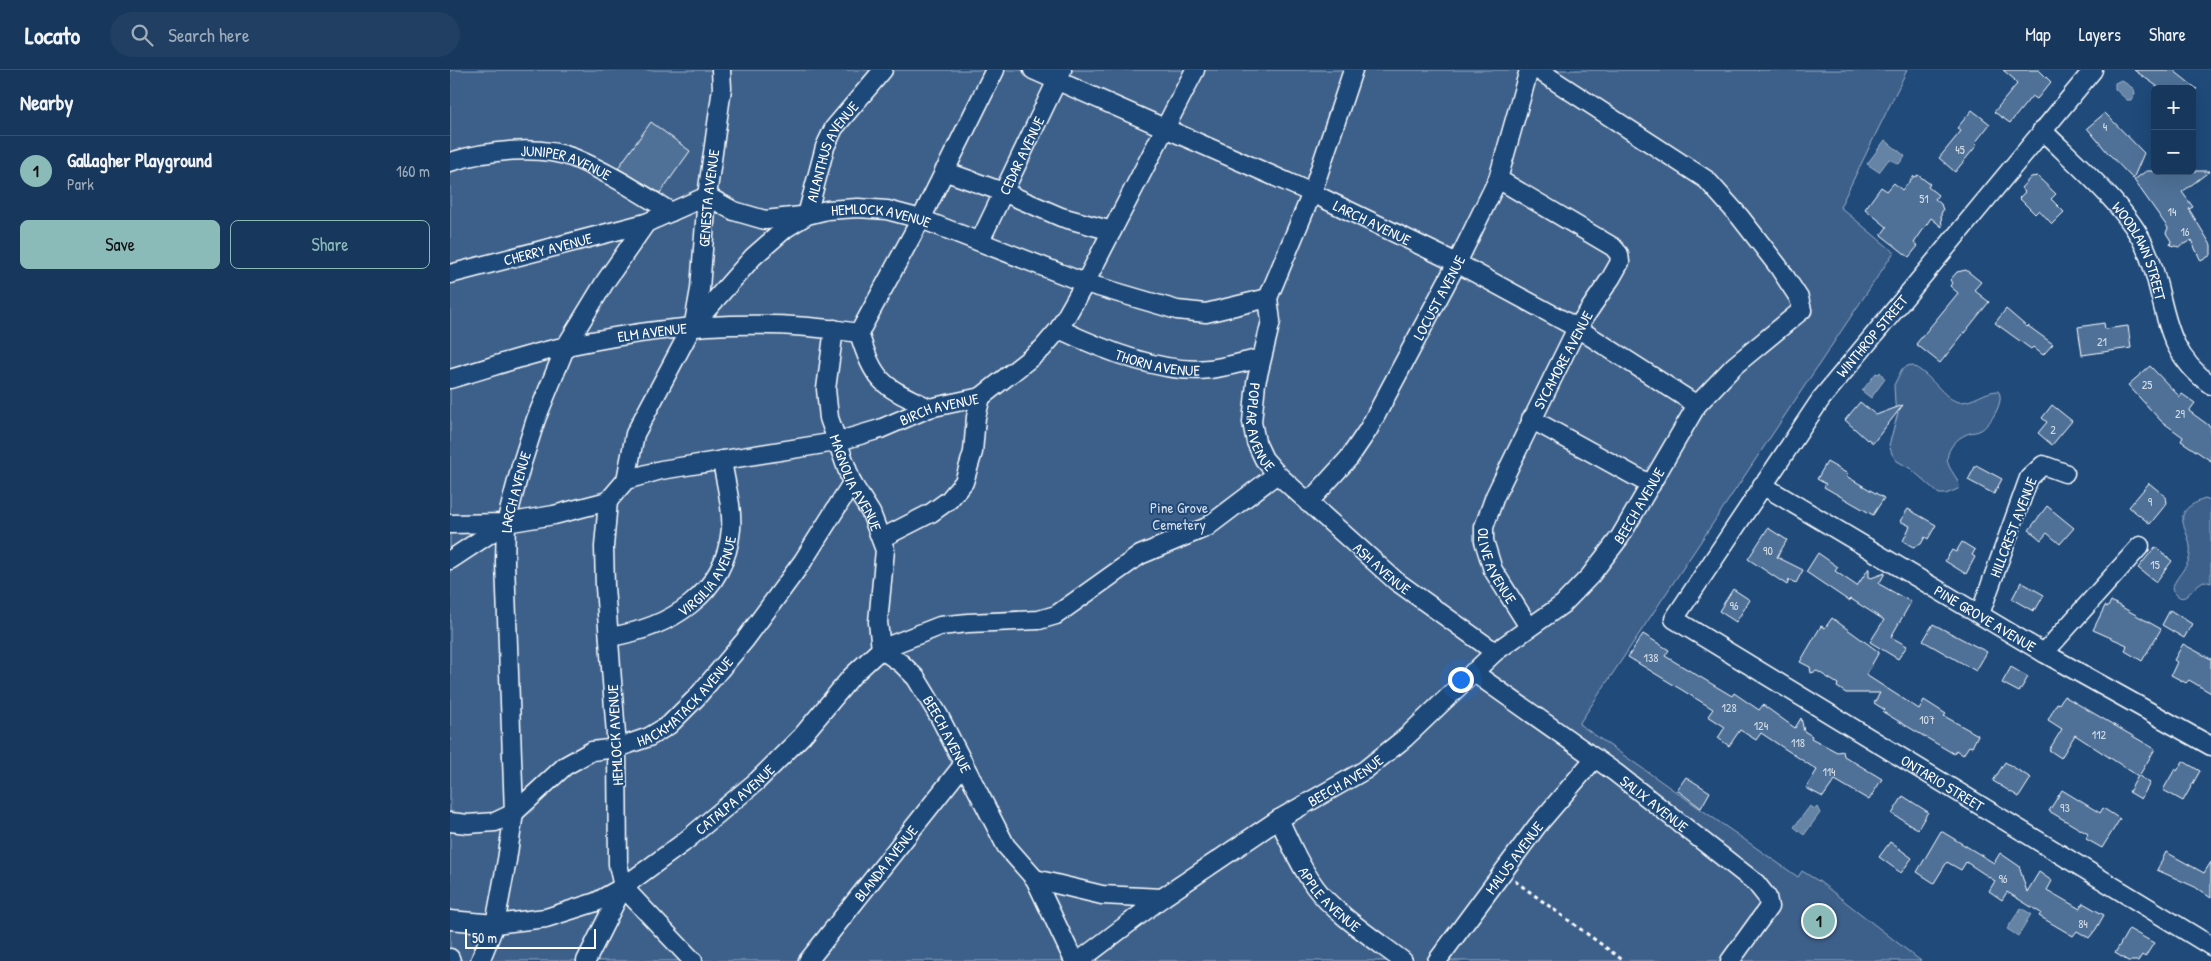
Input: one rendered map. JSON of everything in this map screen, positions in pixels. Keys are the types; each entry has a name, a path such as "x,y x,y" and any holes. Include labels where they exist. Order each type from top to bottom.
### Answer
{"street":[{"name":"GENESTA AVENUE","path":"694,326 704,252 707,196 722,88 721,70"},
{"name":"AILANTHUS AVENUE","path":"807,215 825,146 834,128 883,70"},
{"path":"930,408 893,391 880,380 868,362 859,333 921,219 995,70"},
{"name":"LARCH AVENUE","path":"1033,70 1060,75 1110,105 1312,193 1457,263 1577,328 1697,405"},
{"name":"BIRCH AVENUE","path":"626,480 661,470 836,442 880,429 930,408 981,397 1042,349 1059,329 1085,283 1195,70"},
{"name":"POPLAR AVENUE","path":"882,649 940,626 1039,620 1056,615 1140,555 1207,527 1277,474 1264,458 1256,442 1252,422 1261,358 1271,321 1268,298 1312,193 1353,70"},
{"name":"LOCUST AVENUE","path":"1308,503 1349,458 1368,430 1457,263 1498,179 1529,70"},
{"name":"BEECH AVENUE","path":"1079,961 1162,898 1279,819 1364,770 1405,738 1496,652 1563,604 1590,576 1620,537 1697,405 1734,366 1802,310 1799,298 1767,252 1708,180 1538,70"},
{"name":"WINTHROP STREET","path":"1674,619 1762,485 1830,387 2093,70"},
{"name":"CEDAR AVENUE","path":"980,241 1060,75"},
{"name":"WOODLAWN STREET","path":"2042,130 2112,201 2138,234 2151,262 2163,312 2175,345 2189,366 2211,386"},
{"name":"JUNIPER AVENUE","path":"450,162 503,152 534,150 572,158 622,183 671,212"},
{"path":"944,171 1003,192 1061,216 1112,231"},
{"name":"SYCAMORE AVENUE","path":"1498,179 1613,247 1619,254 1620,262 1577,328 1531,419 1651,485"},
{"path":"646,223 707,196 734,211 765,220 807,215"},
{"name":"HEMLOCK AVENUE","path":"626,480 635,434 694,326 753,257 786,228 807,215 826,210 858,208 887,210 921,219 1085,283 1177,310 1206,313 1268,298"},
{"name":"LARCH AVENUE","path":"480,961 495,924 508,860 514,813 505,562 506,523 536,419 566,346 605,282 646,223"},
{"name":"CHERRY AVENUE","path":"450,274 646,223"},
{"name":"ELM AVENUE","path":"450,380 566,346 694,326 767,325 834,329 859,333"},
{"name":"MAGNOLIA AVENUE","path":"834,329 826,389 829,418 852,483 871,513 882,538 931,513 949,500 964,482 973,452 976,417 981,397"},
{"name":"THORN AVENUE","path":"1059,329 1089,343 1164,366 1207,369 1261,358"},
{"name":"OLIVE AVENUE","path":"1529,627 1493,570 1484,541 1484,527 1495,496 1531,419"},
{"name":"VIRGILIA AVENUE","path":"609,637 632,633 681,613 702,594 718,572 727,551 731,527 722,460"},
{"name":"HILLCREST AVENUE","path":"1980,614 2029,478 2044,465 2065,473"},
{"name":"ASH AVENUE","path":"1277,474 1396,581 1496,652"},
{"path":"450,524 506,523 554,515 608,501 626,480"},
{"name":"HACKMATACK AVENUE","path":"450,822 468,824 495,822 514,813 565,766 592,751 618,748 649,737 669,725 696,698 745,640 804,561 852,483"},
{"name":"PINE GROVE AVENUE","path":"1762,485 2044,653 2211,746"},
{"name":"HEMLOCK AVENUE","path":"608,501 604,555 618,748 618,864 623,887"},
{"path":"450,560 506,523"},
{"path":"882,538 885,550 878,622 882,649"},
{"path":"2044,653 2140,546"},
{"name":"ONTARIO STREET","path":"1674,619 2211,946"},
{"name":"BEECH AVENUE","path":"882,649 902,664 916,678 939,716 1006,846 1035,879 1074,961"},
{"name":"CATALPA AVENUE","path":"450,920 495,924 546,918 596,902 623,887 683,844 757,781 802,736 852,676 882,649"},
{"name":"SALIX AVENUE","path":"1473,672 1595,758 1756,883 1767,898 1769,907 1730,961"},
{"name":"MALUS AVENUE","path":"1437,961 1537,826 1595,758"},
{"name":"BLANDA AVENUE","path":"808,961 963,764"},
{"name":"APPLE AVENUE","path":"1279,819 1294,852 1316,889 1348,920 1403,961"},
{"path":"1035,879 1102,895 1162,898"},
{"path":"586,961 623,887 694,961"}],"path":[{"path":"1504,870 1518,883 1624,961"}],"green space":[{"name":"Pine Grove Cemetery","path":"450,70 1907,70 1840,207 1894,252 1579,724 1798,877 1802,871 1820,882 1921,961 450,961"},
{"path":"1910,365 1924,374 1948,397 1960,402 1965,402 1993,391 1998,391 2000,395 1999,406 1989,423 1980,431 1966,434 1959,438 1949,450 1947,459 1949,467 1959,486 1958,489 1946,494 1939,494 1911,469 1897,461 1889,445 1898,413 1895,404 1894,385 1902,369"},
{"path":"2205,499 2211,501 2211,583 2204,581 2188,595 2181,597 2172,589 2189,559 2189,540 2183,524 2183,517 2185,511 2192,505"}],"shaded area":[{"path":"2121,80 2134,89 2135,94 2131,100 2127,100 2115,89 2115,83"},
{"path":"1885,140 1905,156 1899,164 1889,159 1879,172 1867,164"},
{"path":"1880,372 1885,379 1871,398 1862,391 1876,373 1879,374"},
{"path":"1810,806 1815,809 1817,807 1820,813 1804,835 1794,827"},
{"path":"2021,908 2031,914 2018,936 2007,929"}],"building":[{"path":"2003,70 2039,70 2051,82 2037,99 2032,96 2010,123 1994,112 2017,84"},
{"path":"2134,70 2173,70 2192,85 2155,85"},
{"path":"1972,110 1990,124 1975,143 1977,145 1955,172 1939,158 1961,131 1957,128"},
{"path":"2105,113 2144,153 2133,179 2087,128"},
{"path":"651,122 690,151 660,193 618,168"},
{"path":"2146,171 2151,171 2151,175 2196,175 2196,171 2210,171 2182,192 2193,207 2189,209 2211,245 2211,255 2201,261 2191,240 2179,247 2170,245 2171,241 2166,233 2168,228 2134,180"},
{"path":"1918,175 1930,184 1928,187 1938,195 1935,199 1941,204 1943,210 1941,214 1942,227 1931,218 1914,243 1918,246 1909,257 1881,235 1887,227 1865,209 1881,187 1887,191 1894,183 1902,190 1914,176"},
{"path":"2037,176 2056,194 2051,199 2064,212 2052,224 2039,210 2035,214 2019,198 2025,192 2021,188 2031,177"},
{"path":"1966,270 1981,282 1974,290 1989,302 1940,363 1916,344 1958,293 1950,286 1952,283 1950,280 1957,272"},
{"path":"2006,309 2027,327 2053,344 2043,355 2033,347 2031,349 1995,323"},
{"path":"2104,323 2105,329 2128,326 2131,348 2082,355 2078,327"},
{"path":"2150,366 2180,397 2182,394 2195,403 2189,411 2211,427 2211,461 2181,441 2183,437 2161,421 2128,385"},
{"path":"1860,402 1876,415 1903,405 1873,443 1845,420"},
{"path":"2052,405 2072,421 2052,445 2038,433 2047,422 2042,418"},
{"path":"1827,462 1848,474 1846,476 1884,498 1873,515 1824,487 1826,484 1817,479"},
{"path":"1976,465 2002,479 1994,494 1968,480"},
{"path":"2149,483 2166,497 2167,503 2150,524 2129,507"},
{"path":"2047,506 2074,528 2060,544 2047,533 2041,540 2029,530"},
{"path":"1908,509 1936,525 1928,539 1925,537 1921,544 1913,547 1903,541 1910,526 1900,521"},
{"path":"1768,528 1787,540 1777,557 1803,570 1796,583 1789,580 1787,585 1748,559"},
{"path":"1962,542 1975,550 1972,555 1975,557 1966,574 1945,561 1952,550 1956,552"},
{"path":"2155,547 2172,561 2156,582 2138,568"},
{"path":"1818,553 1838,567 1835,571 1857,586 1869,568 1869,577 1871,578 1885,573 1879,584 1911,602 1891,637 1907,646 1898,659 1870,642 1884,620 1851,599 1849,601 1806,572"},
{"path":"2021,582 2044,595 2033,611 2012,599"},
{"path":"1733,589 1750,600 1736,622 1719,611"},
{"path":"2111,601 2161,629 2142,661 2125,651 2127,645 2093,630 2105,606 2108,607"},
{"path":"2170,610 2192,624 2184,638 2162,625"},
{"path":"1832,618 1879,652 1866,675 1919,709 1924,700 1946,714 1944,716 1978,735 1972,747 1969,746 1963,755 1956,750 1954,754 1883,712 1885,710 1874,703 1880,693 1846,693 1837,687 1838,684 1817,671 1811,673 1810,667 1800,662 1821,626 1825,628"},
{"path":"1933,624 1987,652 1976,671 1923,641"},
{"path":"1643,634 1669,650 1665,656 1732,696 1734,693 1759,710 1763,705 1795,728 1801,718 1804,731 1812,736 1811,738 1837,752 1843,751 1844,756 1882,779 1869,800 1835,780 1823,797 1806,788 1817,770 1761,733 1756,740 1740,730 1729,746 1718,738 1725,727 1708,716 1713,709 1628,657"},
{"path":"2183,644 2211,659 2211,693 2189,680 2186,683 2171,675 2177,662 2174,660"},
{"path":"2011,667 2028,677 2019,692 2002,683"},
{"path":"2064,696 2155,749 2139,776 2150,783 2141,799 2129,792 2138,776 2075,735 2061,758 2049,750 2062,729 2048,720 2057,703 2059,704"},
{"path":"2183,761 2200,771 2183,801 2163,790 2175,769 2177,771"},
{"path":"2005,762 2031,778 2019,797 1993,781"},
{"path":"1686,777 1710,792 1701,808 1677,790"},
{"path":"2062,790 2100,813 2103,808 2120,819 2102,848 2086,839 2088,834 2049,811"},
{"path":"1903,796 1928,812 1918,829 1892,814"},
{"path":"1941,831 1994,863 2000,853 2019,866 2027,892 2039,872 2052,881 2047,890 2080,909 2083,903 2104,915 2096,929 2089,938 2077,931 2073,936 2039,916 2041,913 2007,892 2002,900 1989,891 1995,881 1966,862 1961,870 1947,862 1934,883 1917,872"},
{"path":"1890,842 1912,858 1901,873 1879,857"},
{"path":"2166,852 2204,873 2211,862 2211,898 2195,887 2157,870"},
{"path":"2129,929 2154,943 2145,957 2142,955 2138,961 2128,961 2115,953"}],"place":[{"name":"Gallagher Playground","path":"1819,921"}]}
